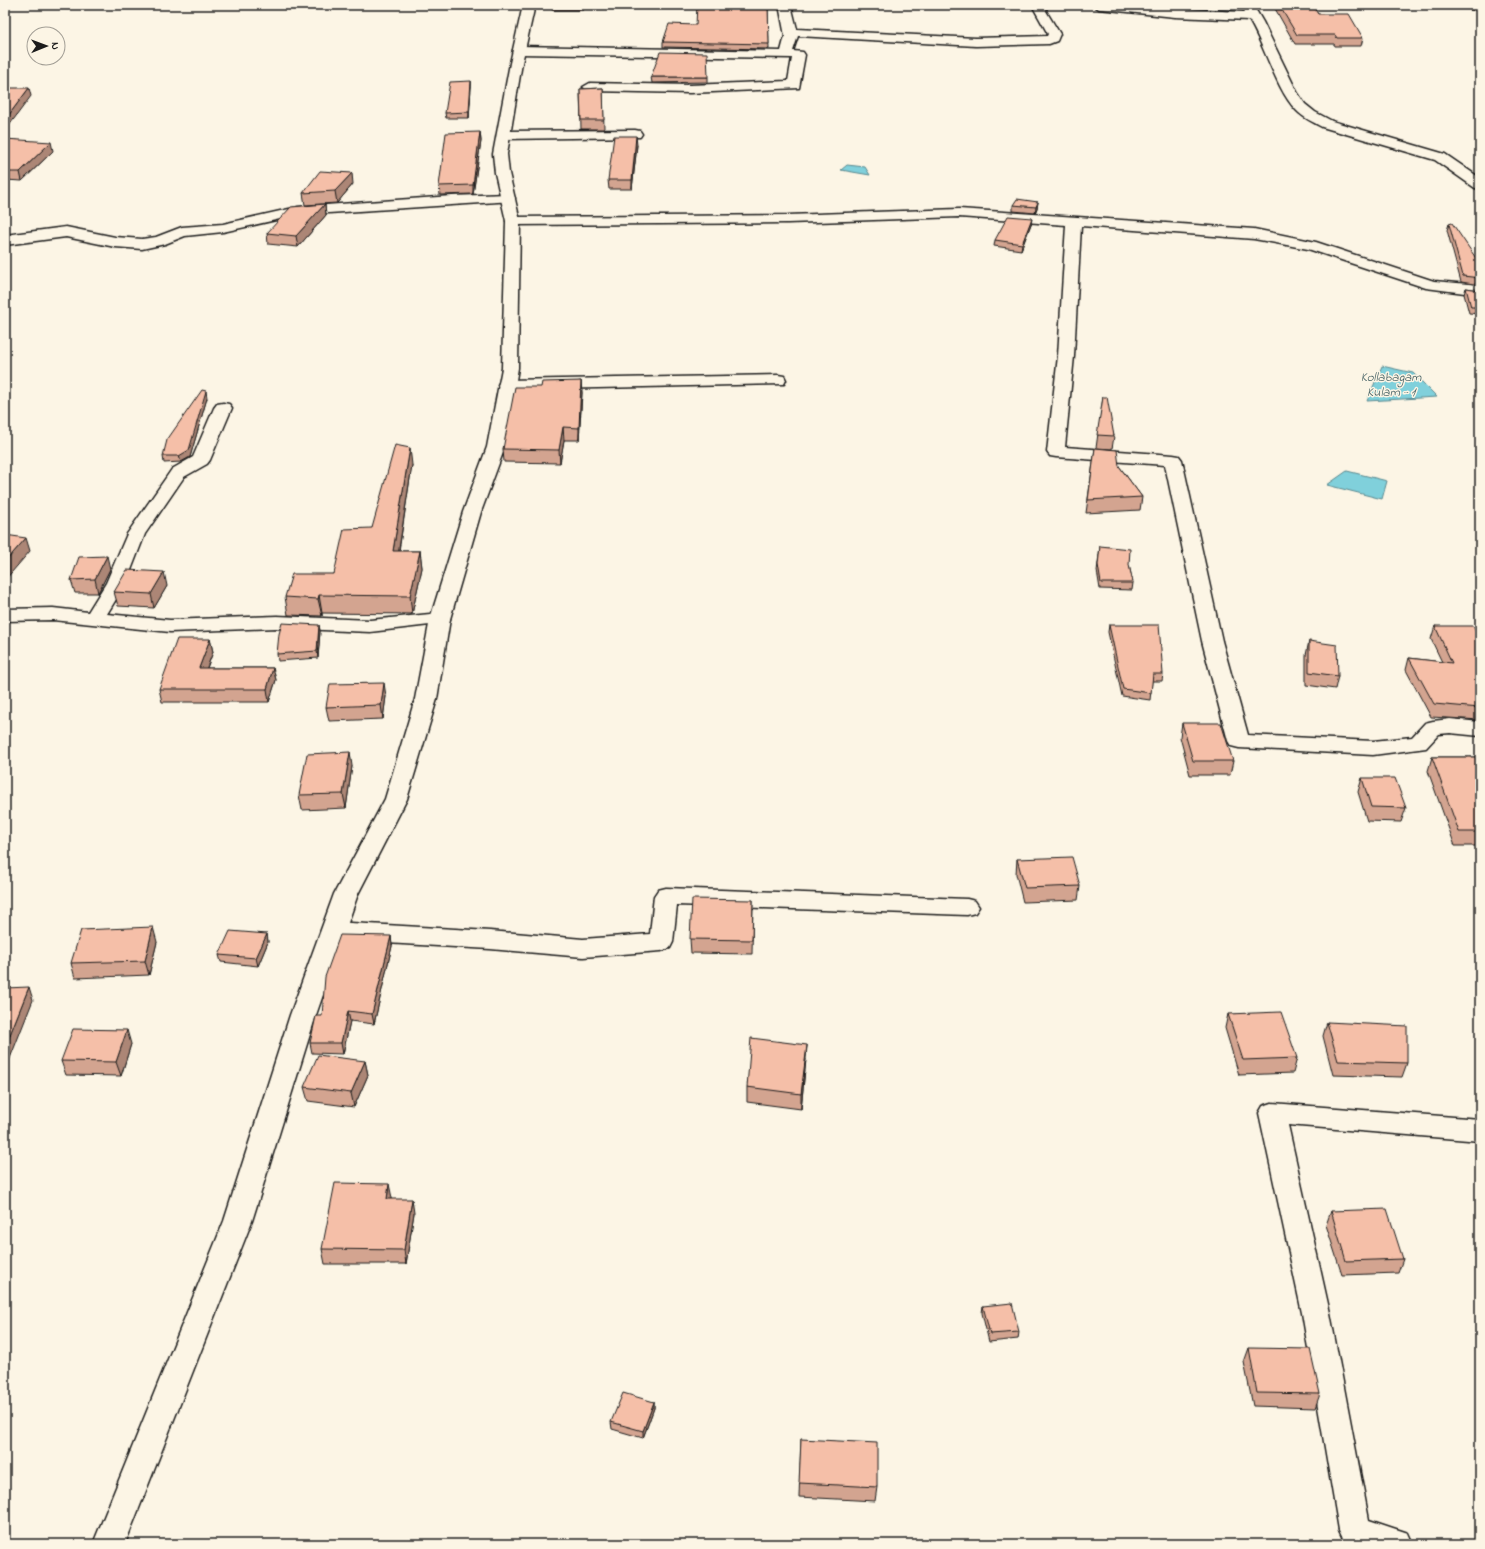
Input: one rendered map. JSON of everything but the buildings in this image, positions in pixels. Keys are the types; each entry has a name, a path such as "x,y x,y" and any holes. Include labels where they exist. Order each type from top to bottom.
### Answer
{"street":[{"path":"109,1544 238,1220 303,1015 346,894 396,799 426,699 440,619 472,512 496,448 510,368 513,221 502,173 500,154 519,50 530,5"},
{"path":"785,54 788,50 792,32 786,5"},
{"path":"792,32 976,42 1049,40 1053,38 1054,34 1040,11 1039,7 1041,5"},
{"path":"1099,5 1174,14 1250,10 1290,92 1300,107 1310,115 1327,124 1440,157 1480,185"},
{"path":"519,50 589,50 766,56 785,54 799,55 794,85 690,89 590,87"},
{"path":"504,135 635,134"},
{"path":"5,240 66,232 115,242 142,244 160,241 182,232 223,228 298,211 452,200 508,198"},
{"path":"513,221 788,219 959,213 1254,234 1311,245 1432,285 1480,290"},
{"path":"1074,222 1066,356 1056,452 1173,460 1212,641 1239,742 1374,748 1418,743 1433,728 1450,726 1480,729"},
{"path":"506,385 778,380"},
{"path":"94,618 116,583 136,534 178,473 200,460 223,408"},
{"path":"5,615 53,614 170,626 277,622 370,626 440,619"},
{"path":"333,931 583,948 661,942 666,896 967,907"},
{"path":"1397,1544 1354,1530 1316,1313 1272,1112 1480,1130"}],"water":[{"path":"847,165 865,167 870,175 841,170"},
{"name":"Kollabagam Kulam - 1","path":"1382,366 1413,373 1437,397 1367,401"},
{"path":"1347,471 1387,481 1382,499 1327,485"}]}
